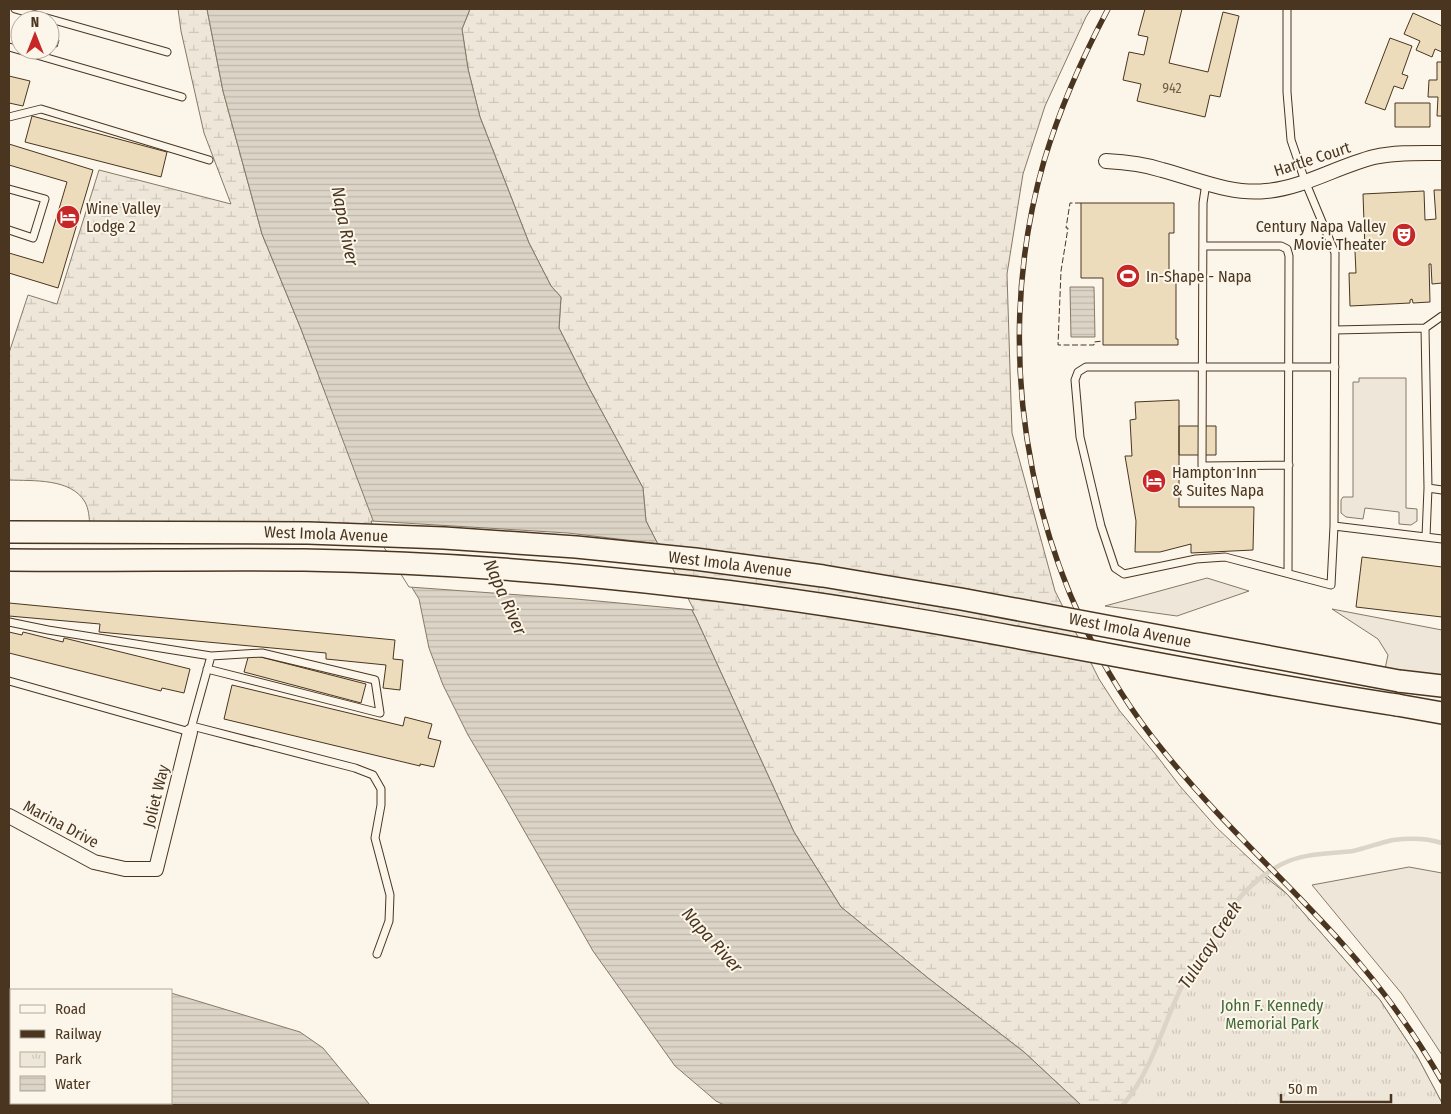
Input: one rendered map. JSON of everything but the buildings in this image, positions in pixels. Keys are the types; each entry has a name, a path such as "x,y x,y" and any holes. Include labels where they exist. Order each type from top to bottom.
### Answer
{"main road":[{"name":"West Imola Avenue","path":"9,532 299,533 435,538 576,547 695,559 823,576 961,598 1399,681 1442,686"},
{"name":"West Imola Avenue","path":"9,560 298,560 442,565 574,574 820,603 956,626 1298,690 1442,713"}],"street":[{"name":"Hartle Court","path":"1106,160 1142,165 1240,192 1265,192 1283,189 1375,157 1402,153 1442,153"},
{"name":"Joliet Way","path":"156,869 191,729"},
{"name":"Marina Drive","path":"9,816 94,862 125,869 156,869"}],"lane":[{"path":"15,9 167,52"},
{"path":"1287,9 1287,92 1291,140 1305,181 1335,253 1335,366 1334,526 1332,585 1225,557 1196,559 1124,574 1115,568 1101,526 1080,437 1075,380 1078,372 1086,367 1335,366"},
{"path":"9,47 182,97"},
{"path":"9,117 41,109 209,160"},
{"path":"1206,182 1203,203 1202,466 1289,465"},
{"path":"9,189 45,199 33,238 9,230"},
{"path":"1203,246 1281,246 1286,249 1289,256 1288,573"},
{"path":"1335,330 1425,328 1442,316"},
{"path":"1425,328 1428,488 1426,537"},
{"path":"1428,488 1442,490"},
{"path":"1334,526 1442,539"},
{"path":"9,622 211,656 262,653 375,680 380,713 207,668"},
{"path":"191,729 211,656"},
{"path":"9,681 191,729 355,768 373,775 381,789 381,805 375,838 390,895 389,921 377,954"}],"green space":[{"path":"178,9 207,9 223,91 262,234 383,536 90,525 85,502 79,494 71,489 51,482 9,480 9,353 28,295 57,304 99,170 231,204 204,133 181,31"},
{"path":"470,9 1091,9 1045,106 1023,174 1007,274 1012,433 1055,591 1099,679 1119,710 1179,785 1216,827 1287,894 1380,1000 1417,1056 1442,1105 1081,1105 1024,1052 928,978 841,907 794,832 696,618 646,521 643,488 559,328 561,297 551,286 529,243 480,117 468,69 462,29"},
{"path":"1359,378 1406,378 1406,508 1417,509 1417,521 1411,525 1399,524 1399,512 1365,508 1363,519 1346,517 1341,513 1341,500 1343,497 1353,497 1353,382 1359,382"},
{"path":"1207,578 1249,591 1177,616 1105,606"},
{"path":"1332,609 1442,630 1442,678 1383,678 1388,655 1378,639"},
{"path":"1409,867 1442,873 1442,1055 1402,994 1312,885"},
{"name":"John F. Kennedy Memorial Park","path":"1264,876 1287,894 1380,1000 1417,1056 1442,1105 1123,1105 1133,1092 1149,1063 1183,985 1214,933 1235,903"}],"water":[{"name":"Napa River","path":"207,9 470,9 462,29 468,69 480,117 529,243 551,286 561,297 559,328 643,488 646,521 696,618 794,832 841,907 928,978 1024,1052 1081,1105 724,1105 716,1101 675,1066 593,951 468,735 443,685 429,648 419,599 377,531 301,329 262,234 223,91"},
{"path":"1070,287 1094,287 1095,337 1071,337"},
{"path":"172,993 300,1032 323,1048 370,1105 91,1105 172,1104"}],"pier":[{"path":"371,521 568,533 660,544 694,610 409,587 375,533"}],"waterway":[{"name":"Tulucay Creek","path":"1123,1105 1149,1064 1180,990 1224,917 1244,893 1268,872 1290,860 1316,854 1353,851 1399,839 1424,839 1442,843"}],"railway":[{"path":"1108,9 1089,46 1057,122 1044,161 1027,238 1020,316 1022,394 1033,472 1053,548 1082,621 1119,690 1165,753 1207,802 1355,958 1395,1009 1442,1081"}],"fence":[{"path":"1081,203 1070,203 1061,271 1058,345 1094,345 1094,342 1103,341"}],"place":[{"name":"Wine Valley Lodge 2","path":"68,217"},
{"name":"Century Napa Valley Movie Theater","path":"1404,235"},
{"name":"In-Shape - Napa","path":"1128,276"},
{"name":"Hampton Inn & Suites Napa","path":"1154,481"}]}
